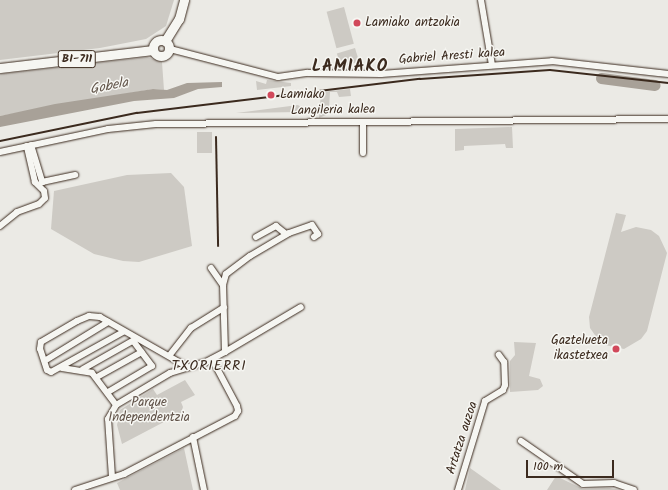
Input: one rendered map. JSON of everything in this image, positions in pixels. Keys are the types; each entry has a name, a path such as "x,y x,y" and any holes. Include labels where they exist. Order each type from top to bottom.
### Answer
{"main road":[{"path":"165,41 179,19 184,0"},
{"path":"156,41 165,41 170,50 161,57 153,50 156,41"},
{"name":"BI-711","path":"0,68 153,50"}],"street":[{"path":"481,0 492,65"},
{"name":"Gabriel Aresti kalea","path":"170,50 278,77 308,73 381,74 492,65 576,62 668,74"},
{"name":"Langileria kalea","path":"0,152 108,129 156,124 668,118"},
{"path":"363,122 363,153"},
{"path":"29,146 42,182 75,176"},
{"path":"0,226 17,212 41,203 45,198 44,191 35,182 29,146"},
{"path":"225,352 223,285 231,269 286,234 312,225 318,234 314,237"},
{"path":"256,237 276,226 286,234"},
{"path":"211,268 223,285"},
{"path":"168,356 191,328 224,307"},
{"path":"112,477 108,419 116,404 186,366 212,359 301,307"},
{"path":"123,332 62,368 51,372 47,370 46,360 40,349 41,342 89,316 100,317 108,322 123,332 135,340 186,366"},
{"path":"46,360 108,322"},
{"path":"108,392 150,368 152,363 142,352 135,340"},
{"path":"83,369 135,340"},
{"path":"97,377 142,352"},
{"name":"Artatza auzoa","path":"458,490 485,401 503,390 505,385 504,362 499,355"},
{"path":"75,490 124,474 235,416 238,411 212,359"},
{"path":"62,368 83,369 97,377 116,404"},
{"path":"193,437 204,490"},
{"path":"521,442 583,484 614,483 634,490"}],"green space":[{"path":"0,0 174,0 166,26 146,39 100,48 0,60"},
{"path":"344,7 354,44 336,48 327,12"},
{"path":"355,48 359,61 341,67 337,54"},
{"path":"147,57 162,62 164,90 153,89 0,116 0,74"},
{"path":"267,80 291,83 291,86 257,90 256,81 266,84"},
{"path":"350,89 351,96 339,97 337,92 330,92 329,109 326,115 319,118 321,92"},
{"path":"298,105 302,108 299,112 236,113"},
{"path":"512,127 513,148 506,148 505,144 464,146 464,150 455,151 455,129"},
{"path":"197,132 212,132 212,153 197,153"},
{"path":"171,173 184,187 192,246 139,262 123,261 94,254 51,229 54,191 127,175"},
{"path":"616,213 626,215 621,232 636,227 651,230 659,236 667,253 647,331 641,339 624,349 605,345 597,338 590,328 589,317"},
{"path":"514,342 536,343 529,376 540,379 543,386 538,390 510,392 510,361 515,355"},
{"name":"Parque Independentzia","path":"185,380 195,395 181,402 183,407 181,413 122,444 117,425 120,410 153,389 157,395"},
{"path":"184,448 193,490 120,490 117,483"},
{"path":"470,468 501,490 465,490"},
{"path":"556,476 583,489 610,488 620,490 547,490"}],"shaded area":[{"path":"222,82 222,87 198,89 174,98 134,101 0,127 0,116 55,104 153,89 167,90 187,83"}],"waterway":[{"path":"601,78 655,85"}],"railway":[{"path":"0,141 137,113 420,79 550,70 668,83"},
{"path":"216,137 218,246"}],"place":[{"name":"Lamiako antzokia","path":"357,23"},
{"name":"Lamiako","path":"271,95"},
{"name":"Gaztelueta ikastetxea","path":"616,349"}],"district":[{"name":"LAMIAKO","path":"350,67"},
{"name":"TXORIERRI","path":"209,366"}],"water label":[{"name":"Gobela","path":"109,86"}]}
